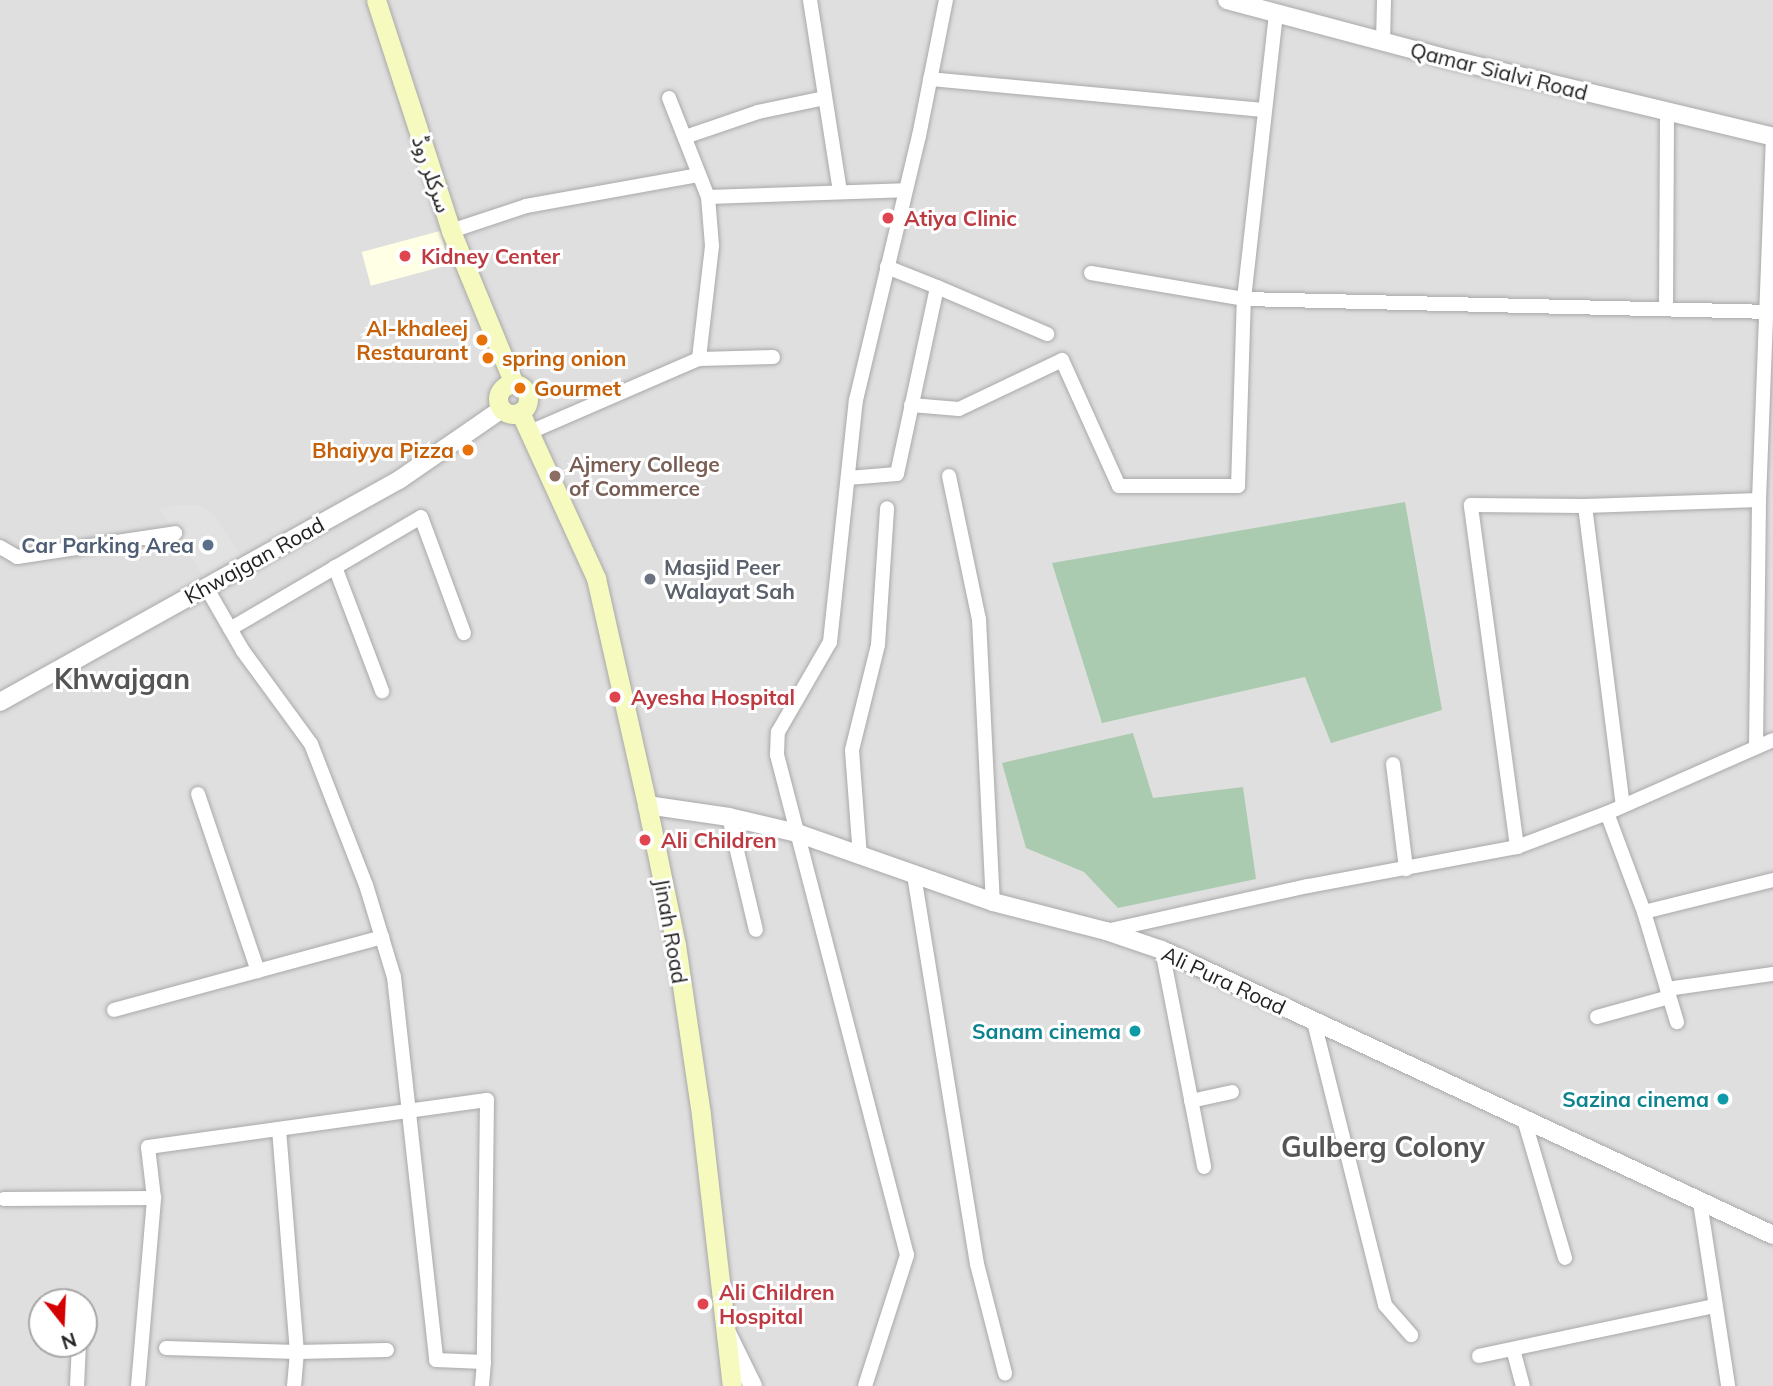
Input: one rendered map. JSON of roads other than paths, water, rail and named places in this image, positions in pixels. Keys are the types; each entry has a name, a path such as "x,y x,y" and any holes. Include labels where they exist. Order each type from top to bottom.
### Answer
{"main road":[{"name":"سرکلر روڈ","path":"376,0 451,231 514,384 500,392 498,399 511,410"},
{"name":"Jinah Road","path":"511,410 530,432 596,578 676,945 728,1335 732,1386"}],"street":[{"path":"865,1386 907,1255 777,755 778,732 830,642 856,400 946,0"},
{"name":"Qamar Sialvi Road","path":"1227,0 1383,42 1773,136"},
{"path":"1383,42 1384,0"},
{"path":"810,1 840,191"},
{"path":"911,405 959,409 1062,360 1119,486 1238,486 1244,299 1276,14"},
{"path":"930,79 1265,110"},
{"path":"669,98 708,197 712,246 699,359"},
{"path":"685,137 758,112 825,99"},
{"path":"1666,309 1667,112"},
{"path":"1756,747 1759,500 1769,312 1773,136"},
{"path":"451,231 526,206 699,174"},
{"path":"708,197 904,190"},
{"path":"887,267 1047,334"},
{"path":"1091,273 1244,299 1769,312"},
{"path":"848,478 897,474 937,287"},
{"path":"530,432 699,359 773,357"},
{"name":"Khwajgan Road","path":"0,702 399,480 511,410"},
{"path":"949,476 979,619 993,902"},
{"path":"1517,847 1471,505 1585,506 1759,500"},
{"path":"1585,506 1623,806"},
{"path":"860,857 852,750 878,645 887,508"},
{"path":"230,629 421,516 464,633"},
{"path":"0,547 17,557 175,533"},
{"path":"335,567 382,691"},
{"path":"206,587 230,629 311,744 366,885 394,976 411,1112 436,1360 484,1362"},
{"path":"1106,931 1308,886 1517,847 1607,813 1773,740"},
{"path":"1393,764 1406,869"},
{"path":"198,794 258,971"},
{"name":"Ali Pura Road","path":"647,805 729,817 797,833 993,902 1106,931 1162,950 1523,1116 1773,1235"},
{"path":"1607,813 1644,912 1677,1022"},
{"path":"729,817 756,930"},
{"path":"914,875 977,1264 1005,1373"},
{"path":"1644,912 1773,880"},
{"path":"114,1010 382,937"},
{"path":"1162,950 1204,1167"},
{"path":"1597,1017 1668,993 1773,974"},
{"path":"1314,1022 1385,1305 1411,1335"},
{"path":"1191,1101 1232,1092"},
{"path":"138,1386 154,1198 148,1147 487,1100 482,1386"},
{"path":"1523,1116 1565,1258"},
{"path":"279,1129 297,1352 293,1386"},
{"path":"4,1199 154,1198"},
{"path":"1700,1202 1728,1386"},
{"path":"1479,1356 1714,1306"},
{"path":"728,1335 753,1386"},
{"path":"166,1348 297,1352 387,1350"},
{"path":"1513,1349 1523,1386"},
{"path":"77,1386 78,1358"}],"place":[{"name":"Atiya Clinic","path":"888,218"},
{"name":"Kidney Center","path":"405,256"},
{"name":"Al-khaleej Restaurant","path":"482,340"},
{"name":"spring onion","path":"488,358"},
{"name":"Gourmet","path":"520,388"},
{"name":"Bhaiyya Pizza","path":"468,450"},
{"name":"Ajmery College of Commerce","path":"555,476"},
{"name":"Car Parking Area","path":"208,545"},
{"name":"Masjid Peer Walayat Sah","path":"650,579"},
{"name":"Ayesha Hospital","path":"615,697"},
{"name":"Ali Children","path":"645,840"},
{"name":"Sanam cinema","path":"1135,1031"},
{"name":"Sazina cinema","path":"1723,1099"},
{"name":"Ali Children Hospital","path":"703,1304"}],"district":[{"name":"Khwajgan","path":"122,679"},
{"name":"Gulberg Colony","path":"1383,1147"}]}
